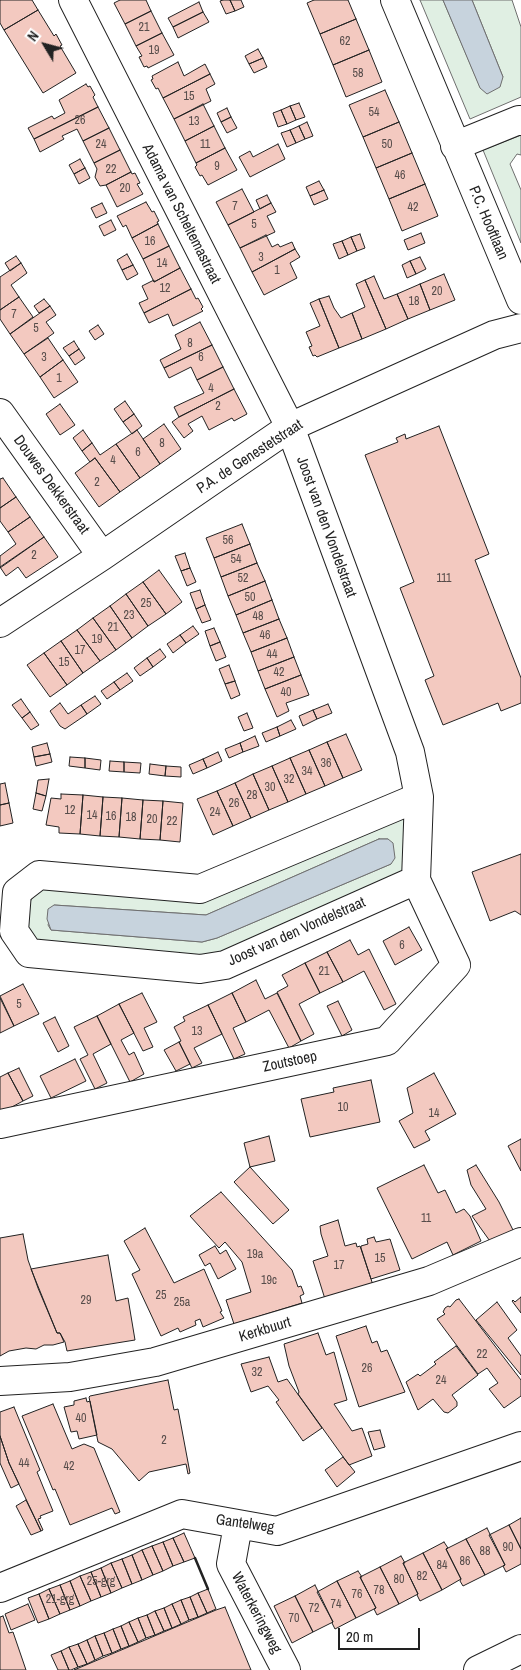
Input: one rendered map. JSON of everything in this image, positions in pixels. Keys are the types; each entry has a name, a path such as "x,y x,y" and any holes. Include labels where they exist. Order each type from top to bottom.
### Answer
{"street":[{"name":"Adama van Scheltemastraat","path":"73,0 290,427"},
{"name":"P.C. Hooftlaan","path":"395,0 521,300"},
{"path":"455,146 519,120 521,121"},
{"name":"P.A. de Genestetstraat","path":"0,623 102,556 290,427 494,335 521,328"},
{"name":"Douwes Dekkerstraat","path":"0,413 102,556"},
{"name":"Joost van den Vondelstraat","path":"290,427 410,752 418,797 416,880 225,965 200,968 30,953 7,930 18,892 39,875 200,889 418,797"},
{"name":"Zoutstoep","path":"0,1124 387,1041 456,965 416,880"},
{"name":"Kerkbuurt","path":"0,1381 70,1377 155,1362 429,1281 521,1242"},
{"name":"Gantelweg","path":"0,1588 182,1514 276,1531 521,1446"},
{"name":"Waterkeringweg","path":"238,1525 231,1564 286,1670"},
{"path":"478,1670 521,1649"}],"green space":[{"path":"420,0 443,0 480,87 487,93 503,77 472,0 512,0 521,27 521,97 470,119"},
{"path":"521,135 521,155 517,154 510,164 521,190 521,243 483,150"},
{"path":"403,818 410,822 409,860 400,873 206,959 39,947 29,935 26,910 32,898 43,889 194,902","holes":["379,839 388,839 391,864 217,938 202,942 51,930 48,925 54,905 206,915"]}],"shaded area":[{"path":"443,0 472,0 503,77 500,87 487,94 480,88"},
{"path":"379,839 388,839 393,843 395,858 391,864 217,938 202,942 51,930 47,919 48,909 54,905 206,915"}],"building":[{"path":"0,0 32,0 38,10 4,30 0,23"},
{"path":"120,0 146,0 151,11 125,24 114,3"},
{"path":"230,0 235,11 226,14 220,1"},
{"path":"230,0 241,0 244,7 235,11"},
{"path":"314,0 348,0 356,19 320,34 307,3"},
{"path":"199,2 203,12 173,27 168,18"},
{"path":"38,10 54,36 56,34 62,45 60,46 76,73 43,93 4,30"},
{"path":"151,11 162,33 136,46 125,24"},
{"path":"203,12 209,22 178,38 173,27"},
{"path":"356,19 369,50 333,65 320,34"},
{"path":"162,33 174,55 148,68 147,66 144,67 139,57 142,56 136,46"},
{"path":"258,49 263,58 249,64 245,56"},
{"path":"369,50 382,82 346,97 333,65"},
{"path":"263,58 267,67 254,73 249,64"},
{"path":"178,62 184,76 205,64 210,74 163,98 151,80 153,79 152,76"},
{"path":"210,74 215,84 206,89 211,101 174,119 163,98"},
{"path":"86,84 88,87 90,86 95,95 93,97 98,107 34,139 28,128 52,116 54,119 65,113 59,100"},
{"path":"385,90 399,122 363,137 349,105"},
{"path":"299,103 305,117 296,120 290,106"},
{"path":"203,104 214,126 185,141 174,119"},
{"path":"290,106 296,120 287,124 281,110"},
{"path":"98,107 109,128 83,141 77,129 62,136 64,139 40,152 34,139"},
{"path":"227,108 231,117 221,122 217,113"},
{"path":"281,110 287,124 278,127 273,113"},
{"path":"231,117 237,128 227,133 221,122"},
{"path":"307,122 313,136 305,139 299,126"},
{"path":"399,122 412,153 376,168 363,137"},
{"path":"214,126 225,148 196,163 185,141"},
{"path":"299,126 305,139 296,143 290,130"},
{"path":"109,128 120,150 94,163 83,141"},
{"path":"290,130 296,143 287,147 281,133"},
{"path":"278,144 285,159 250,177 239,157 250,151 253,157"},
{"path":"225,148 237,170 208,185 195,167 196,163"},
{"path":"120,150 131,172 106,185 100,186 95,177 97,169 94,163"},
{"path":"412,153 425,184 389,199 376,168"},
{"path":"80,159 85,168 74,174 69,165"},
{"path":"85,168 90,178 79,184 74,174"},
{"path":"131,172 132,174 135,173 140,183 137,184 143,194 117,207 106,185"},
{"path":"319,181 324,190 310,196 306,187"},
{"path":"425,184 438,216 402,231 389,199"},
{"path":"242,189 254,212 228,225 216,202"},
{"path":"324,190 328,199 314,205 310,196"},
{"path":"267,195 271,203 260,209 256,200"},
{"path":"146,202 152,212 154,211 159,221 157,222 158,224 132,238 126,225 123,227 117,216"},
{"path":"102,203 107,213 96,218 91,208"},
{"path":"271,203 276,212 267,216 275,232 240,248 228,225"},
{"path":"111,220 116,230 104,236 99,226"},
{"path":"158,224 169,246 143,259 132,238"},
{"path":"421,233 425,243 408,250 404,240"},
{"path":"360,234 365,248 357,251 351,237"},
{"path":"266,235 272,247 278,244 280,247 292,242 295,249 252,272 240,248"},
{"path":"351,237 357,251 348,255 342,241"},
{"path":"342,241 348,255 339,259 333,244"},
{"path":"169,246 180,268 154,282 143,259"},
{"path":"295,249 300,257 290,263 297,278 264,295 252,272"},
{"path":"127,254 133,265 122,270 117,260"},
{"path":"16,256 21,263 10,271 5,263"},
{"path":"420,257 426,269 416,274 410,261"},
{"path":"410,261 416,274 407,278 402,265"},
{"path":"21,263 27,273 11,285 19,297 0,310 0,277"},
{"path":"133,265 138,274 127,280 122,270"},
{"path":"180,268 191,289 144,313 139,303 148,299 142,286 154,280 154,282"},
{"path":"444,274 455,300 430,310 420,284"},
{"path":"374,276 384,299 397,294 408,319 386,329 365,280"},
{"path":"365,280 386,329 362,339 352,313 365,307 356,284"},
{"path":"420,284 430,310 408,319 397,294"},
{"path":"191,289 203,307 201,309 203,311 173,326 168,314 149,323 144,313"},
{"path":"329,296 341,318 352,313 362,339 339,348 319,299"},
{"path":"19,297 33,317 10,334 0,319 0,310"},
{"path":"44,299 50,306 39,313 34,306"},
{"path":"319,299 339,348 317,357 313,356 309,347 312,346 306,332 320,326 310,303"},
{"path":"50,306 56,315 46,322 54,333 24,354 10,334"},
{"path":"200,322 212,345 164,368 160,360 181,349 175,335"},
{"path":"98,325 104,334 95,340 89,331"},
{"path":"48,338 63,360 40,377 24,354"},
{"path":"74,341 79,349 69,356 63,348"},
{"path":"212,345 223,367 197,380 191,367 169,378 164,368"},
{"path":"79,349 85,358 75,365 69,356"},
{"path":"63,360 78,382 54,398 40,377"},
{"path":"223,367 234,389 179,417 174,407 204,393 197,380"},
{"path":"234,389 247,414 234,421 232,418 209,430 202,416 188,424 193,431 184,438 172,422 179,417"},
{"path":"125,401 134,414 123,422 114,409"},
{"path":"60,404 75,425 60,435 46,414"},
{"path":"134,414 142,426 132,434 123,422"},
{"path":"164,424 181,449 160,464 143,439"},
{"path":"439,426 489,554 475,560 521,678 521,703 501,711 498,703 443,725 425,680 434,676 400,588 414,582 365,455 398,442 396,438 405,434 406,439"},
{"path":"83,430 92,443 82,451 73,438"},
{"path":"137,430 160,464 140,478 116,444"},
{"path":"92,443 100,455 116,444 140,478 120,492 95,458 90,462 82,451"},
{"path":"95,458 120,492 99,507 75,473"},
{"path":"3,478 16,497 0,508 0,479"},
{"path":"16,497 30,517 8,532 0,521 0,508"},
{"path":"30,517 44,537 0,568 0,556 16,544 8,532"},
{"path":"242,524 250,544 214,558 206,538"},
{"path":"44,537 58,557 26,578 18,567 6,576 0,567"},
{"path":"250,544 257,563 221,577 214,558"},
{"path":"185,553 190,568 181,571 175,556"},
{"path":"257,563 265,581 228,596 221,577"},
{"path":"190,568 196,582 187,586 181,571"},
{"path":"159,570 182,602 166,614 143,582"},
{"path":"265,581 272,600 236,615 228,596"},
{"path":"143,582 166,614 148,626 126,594"},
{"path":"200,590 205,605 196,609 190,593"},
{"path":"126,594 148,626 132,638 110,606"},
{"path":"272,600 279,619 243,633 236,615"},
{"path":"205,605 211,620 202,623 196,609"},
{"path":"110,606 132,638 116,650 93,618"},
{"path":"93,618 116,650 100,661 77,630"},
{"path":"279,619 287,638 251,652 243,633"},
{"path":"193,626 199,634 186,643 180,635"},
{"path":"214,628 220,642 210,646 205,631"},
{"path":"77,630 100,661 83,673 61,641"},
{"path":"180,635 186,643 173,653 167,644"},
{"path":"287,638 294,657 258,671 251,652"},
{"path":"61,641 83,673 67,685 44,653"},
{"path":"220,642 226,657 216,661 210,646"},
{"path":"160,649 166,657 153,667 147,658"},
{"path":"44,653 67,685 50,697 27,665"},
{"path":"294,657 301,675 265,689 258,671"},
{"path":"147,658 153,667 140,676 134,668"},
{"path":"229,665 235,681 225,684 219,669"},
{"path":"127,673 133,681 120,690 114,682"},
{"path":"301,675 309,695 286,703 289,711 277,717 265,689"},
{"path":"235,681 240,695 231,699 225,684"},
{"path":"114,682 120,690 107,699 101,691"},
{"path":"95,696 101,704 87,714 81,705"},
{"path":"21,699 30,712 22,718 12,705"},
{"path":"60,703 68,714 81,705 87,714 65,729 60,726 50,711"},
{"path":"328,704 332,713 317,719 313,710"},
{"path":"313,710 317,719 303,726 299,716"},
{"path":"30,712 39,725 31,730 22,718"},
{"path":"247,713 253,728 244,731 238,717"},
{"path":"291,720 296,729 280,736 277,727"},
{"path":"277,727 280,736 266,742 262,733"},
{"path":"346,734 362,770 343,778 327,742"},
{"path":"255,736 259,746 243,752 240,743"},
{"path":"327,742 343,778 325,786 309,750"},
{"path":"47,743 50,754 34,757 32,747"},
{"path":"240,743 243,752 229,758 225,749"},
{"path":"309,750 325,786 306,794 290,758"},
{"path":"218,752 222,761 207,768 203,759"},
{"path":"50,754 52,762 36,766 34,757"},
{"path":"70,757 85,758 85,768 69,766"},
{"path":"85,758 101,760 100,770 85,768"},
{"path":"290,758 306,794 288,802 272,766"},
{"path":"203,759 207,768 193,774 189,765"},
{"path":"110,761 124,762 124,772 109,771"},
{"path":"124,762 141,763 140,773 124,772"},
{"path":"150,764 166,766 165,776 149,774"},
{"path":"166,766 181,767 181,777 165,776"},
{"path":"272,766 288,802 269,810 253,774"},
{"path":"253,774 269,810 251,818 235,783"},
{"path":"49,779 46,796 36,793 38,780"},
{"path":"5,783 9,803 0,805 0,784"},
{"path":"235,783 251,818 233,826 217,791"},
{"path":"217,791 233,826 213,835 197,799"},
{"path":"36,793 46,796 42,811 33,809"},
{"path":"61,794 83,795 80,834 59,833 59,827 46,825 51,798 61,799"},
{"path":"83,795 103,797 100,836 80,834"},
{"path":"103,797 122,798 119,837 100,836"},
{"path":"122,798 143,800 140,839 119,837"},
{"path":"143,800 163,801 160,840 140,839"},
{"path":"163,801 183,803 180,842 160,840"},
{"path":"9,803 13,823 0,826 0,805"},
{"path":"521,854 521,915 515,911 490,921 472,872"},
{"path":"409,927 422,950 395,965 383,941"},
{"path":"350,940 358,955 369,949 396,1004 384,1010 364,971 343,982 327,952"},
{"path":"327,952 343,982 320,993 305,963"},
{"path":"305,963 320,993 299,1004 314,1034 301,1041 277,992 288,986 282,975"},
{"path":"256,980 265,999 277,993 301,1041 289,1048 269,1010 246,1022 232,993"},
{"path":"23,984 39,1014 14,1026 0,996"},
{"path":"142,993 157,1022 144,1028 153,1047 143,1051 119,1004"},
{"path":"232,993 246,1022 233,1028 245,1054 234,1059 208,1005"},
{"path":"0,998 14,1026 0,1033"},
{"path":"338,1001 352,1030 342,1036 327,1006"},
{"path":"119,1004 134,1033 121,1040 129,1055 134,1052 144,1074 130,1082 97,1016"},
{"path":"208,1005 222,1034 194,1048 202,1063 192,1068 174,1027 185,1021 183,1017"},
{"path":"97,1016 111,1044 93,1054 107,1083 95,1089 80,1059 88,1055 74,1027"},
{"path":"55,1017 69,1046 58,1052 43,1023"},
{"path":"179,1042 190,1064 176,1071 164,1050"},
{"path":"75,1059 86,1081 51,1098 40,1076"},
{"path":"19,1068 33,1096 23,1101 8,1073"},
{"path":"8,1073 23,1101 10,1108 0,1110 0,1077"},
{"path":"434,1073 456,1114 425,1131 430,1140 414,1148 399,1121 413,1113 407,1088"},
{"path":"371,1080 380,1122 310,1137 301,1099 334,1092 333,1088"},
{"path":"269,1136 275,1161 250,1167 244,1143"},
{"path":"521,1139 521,1171 508,1146"},
{"path":"424,1165 438,1193 445,1190 456,1213 464,1209 470,1216 481,1241 453,1255 447,1242 412,1259 377,1188"},
{"path":"476,1165 499,1202 514,1232 492,1244 472,1216 486,1209 471,1185 467,1170"},
{"path":"250,1167 289,1210 273,1224 234,1182"},
{"path":"221,1192 292,1270 298,1287 301,1286 304,1294 300,1296 302,1303 234,1324 226,1300 251,1292 242,1262 225,1242 219,1248 190,1216"},
{"path":"338,1220 345,1246 356,1243 357,1247 360,1246 373,1285 325,1299 313,1261 328,1256 320,1226"},
{"path":"145,1228 174,1283 204,1269 224,1318 203,1327 200,1319 195,1321 196,1325 180,1332 178,1328 161,1336 132,1274 140,1270 124,1241"},
{"path":"23,1234 28,1260 38,1288 57,1333 60,1333 64,1342 44,1345 36,1349 26,1348 9,1351 0,1356 0,1238"},
{"path":"374,1237 376,1242 390,1239 400,1270 371,1279 361,1246 368,1244 367,1239"},
{"path":"215,1246 220,1254 226,1250 236,1269 218,1279 210,1263 205,1266 199,1255"},
{"path":"108,1255 116,1301 128,1298 135,1340 67,1351 60,1333 57,1333 31,1269"},
{"path":"521,1297 521,1313 512,1301 515,1302"},
{"path":"459,1299 521,1380 521,1396 504,1408 489,1389 498,1383 487,1368 478,1374 437,1319 445,1314 443,1312 445,1308 450,1307"},
{"path":"497,1302 517,1330 508,1338 521,1356 521,1375 476,1320"},
{"path":"366,1326 372,1343 377,1341 381,1352 387,1350 405,1392 359,1407 336,1336"},
{"path":"318,1333 326,1355 334,1352 347,1400 334,1404 352,1431 362,1428 372,1456 349,1465 298,1394 299,1392 289,1366 284,1344"},
{"path":"456,1346 478,1375 452,1395 457,1402 457,1406 448,1413 444,1412 433,1399 418,1410 406,1382 418,1374 420,1376 436,1364 434,1362"},
{"path":"269,1357 278,1382 287,1379 322,1428 303,1441 276,1402 279,1400 268,1386 251,1392 241,1364"},
{"path":"168,1380 174,1410 178,1409 190,1473 188,1474 186,1464 149,1472 139,1481 112,1449 98,1442 89,1397"},
{"path":"86,1398 87,1402 90,1401 97,1435 79,1439 77,1431 71,1432 64,1407 74,1405 74,1401"},
{"path":"53,1404 72,1449 84,1444 94,1448 120,1512 115,1514 112,1508 70,1525 22,1416"},
{"path":"14,1407 40,1470 37,1472 53,1511 40,1516 41,1518 38,1519 43,1530 41,1531 9,1463 0,1436 0,1412"},
{"path":"380,1430 385,1447 374,1450 368,1432"},
{"path":"0,1436 9,1463 19,1484 11,1488 0,1463"},
{"path":"343,1457 355,1472 337,1487 325,1470"},
{"path":"26,1500 41,1531 31,1535 16,1506"},
{"path":"521,1518 521,1549 509,1525"},
{"path":"509,1525 521,1549 521,1564 506,1572 503,1566 505,1565 489,1535"},
{"path":"487,1528 505,1565 485,1575 466,1539"},
{"path":"184,1533 195,1558 184,1562 173,1538"},
{"path":"173,1538 184,1562 173,1566 163,1542"},
{"path":"466,1539 485,1575 463,1586 446,1549"},
{"path":"163,1542 173,1566 163,1571 152,1546"},
{"path":"444,1542 461,1579 442,1590 423,1553"},
{"path":"152,1546 163,1571 153,1575 142,1550"},
{"path":"142,1550 153,1575 142,1580 132,1555"},
{"path":"423,1553 442,1590 420,1601 403,1563"},
{"path":"132,1555 142,1580 132,1584 122,1559"},
{"path":"401,1556 418,1594 399,1604 380,1567"},
{"path":"122,1559 132,1584 122,1588 111,1563"},
{"path":"111,1563 122,1588 111,1593 101,1568"},
{"path":"380,1567 399,1604 377,1615 374,1609 376,1608 360,1577"},
{"path":"101,1568 111,1593 101,1597 91,1572"},
{"path":"358,1571 376,1608 356,1618 337,1581"},
{"path":"91,1572 101,1597 91,1601 80,1576"},
{"path":"80,1576 91,1601 80,1606 70,1581"},
{"path":"70,1581 80,1606 70,1610 60,1585"},
{"path":"337,1581 356,1618 335,1629 317,1592"},
{"path":"60,1585 70,1610 60,1614 49,1589"},
{"path":"315,1585 333,1622 313,1632 295,1596"},
{"path":"49,1589 60,1614 49,1619 39,1594"},
{"path":"208,1589 216,1609 207,1613 198,1593"},
{"path":"198,1593 207,1613 198,1617 190,1597"},
{"path":"39,1594 49,1619 38,1623 28,1598"},
{"path":"295,1596 313,1632 292,1643 274,1606"},
{"path":"190,1597 198,1617 189,1620 181,1600"},
{"path":"181,1600 189,1620 181,1624 172,1604"},
{"path":"28,1604 35,1620 11,1630 5,1614"},
{"path":"172,1604 181,1624 172,1628 164,1608"},
{"path":"225,1607 251,1670 74,1670 216,1610"},
{"path":"164,1608 172,1628 164,1631 155,1611"},
{"path":"155,1611 164,1631 155,1635 147,1615"},
{"path":"147,1615 155,1635 146,1638 138,1618"},
{"path":"3,1616 9,1633 13,1632 26,1670 0,1670 0,1617"},
{"path":"138,1618 146,1638 138,1642 129,1622"},
{"path":"129,1622 138,1642 129,1646 121,1626"},
{"path":"121,1626 129,1646 121,1649 113,1629"},
{"path":"113,1629 121,1649 112,1653 104,1633"},
{"path":"104,1633 112,1653 103,1656 95,1636"},
{"path":"95,1636 103,1656 95,1660 87,1640"},
{"path":"87,1640 95,1660 87,1664 78,1644"},
{"path":"78,1644 87,1664 78,1667 69,1647"},
{"path":"69,1647 78,1667 71,1670 69,1670 61,1651"},
{"path":"61,1651 69,1670 58,1670 51,1655"}],"wall":[{"path":"195,1558 208,1589"}]}
